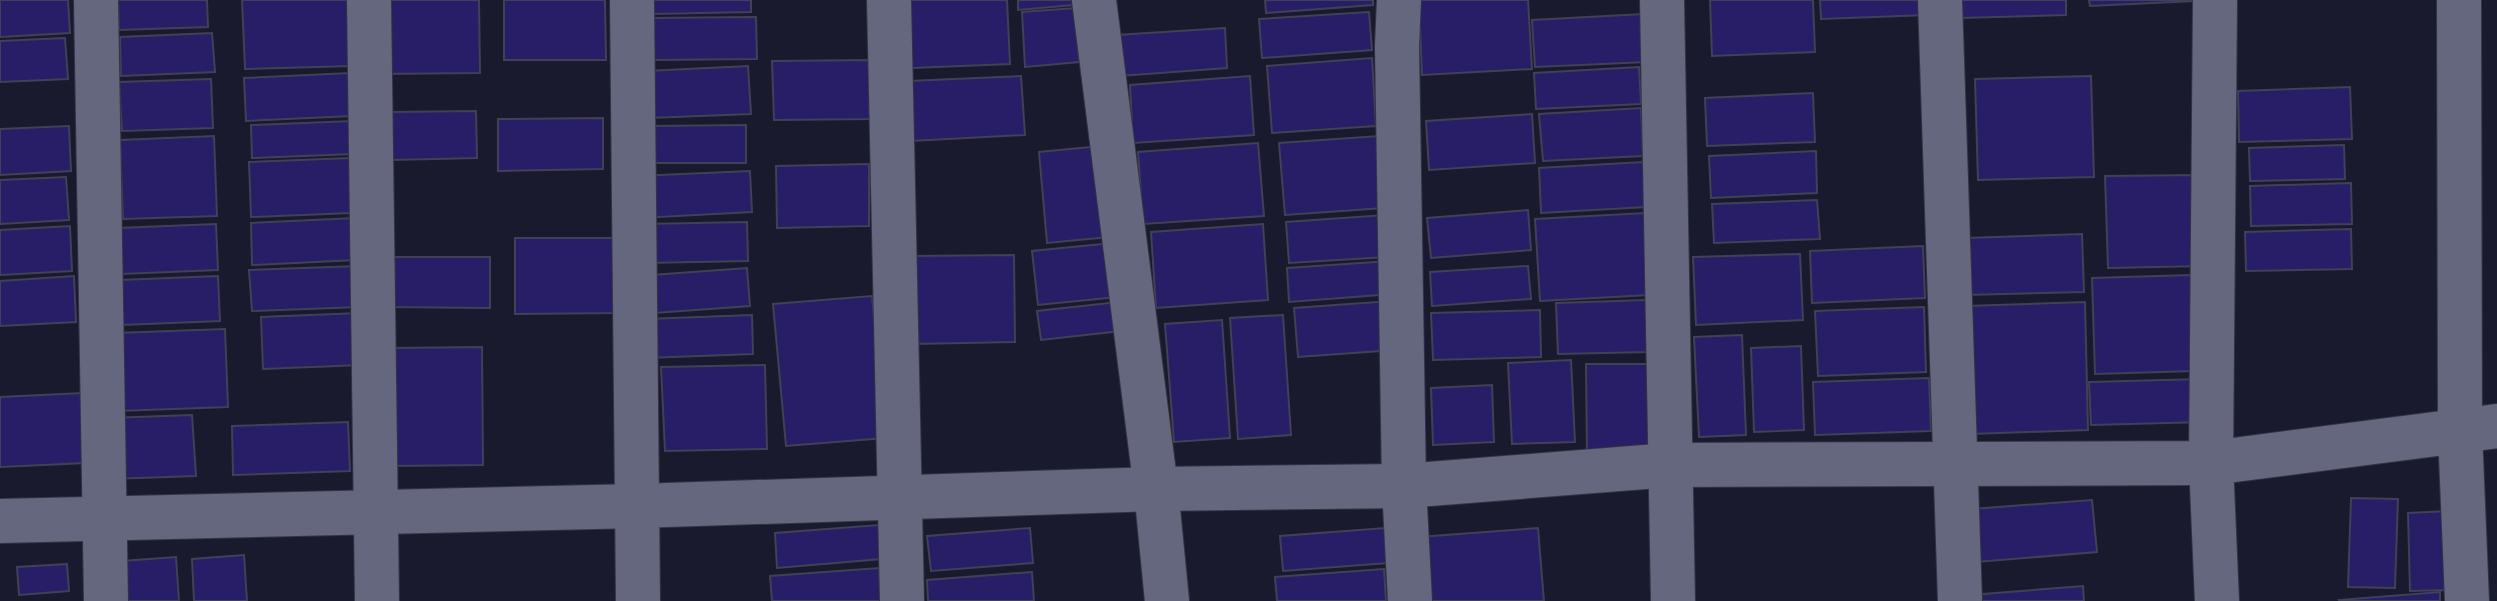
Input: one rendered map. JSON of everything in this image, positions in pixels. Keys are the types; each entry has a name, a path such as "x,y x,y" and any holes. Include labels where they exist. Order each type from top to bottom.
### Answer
{"street":[{"path":"96,0 106,601"},
{"path":"369,0 377,601"},
{"path":"632,0 638,601"},
{"path":"889,0 902,601"},
{"path":"1094,0 1156,489 1167,601"},
{"path":"1399,0 1397,46 1404,486 1410,601"},
{"path":"1662,0 1673,601"},
{"path":"1940,0 1960,601"},
{"path":"2215,0 2211,463 2217,601"},
{"path":"2459,0 2479,429 2467,601"},
{"path":"0,521 637,506 1156,489 1404,486 1670,465 2211,463 2479,429"}],"building":[{"path":"0,0 68,0 70,33 0,37"},
{"path":"118,0 207,0 208,27 119,30"},
{"path":"242,0 348,0 351,66 245,69"},
{"path":"373,0 479,0 480,73 374,74"},
{"path":"504,0 605,0 606,60 504,60"},
{"path":"652,0 751,0 751,12 652,14"},
{"path":"909,0 1007,0 1010,64 912,68"},
{"path":"1018,0 1074,0 1074,5 1018,10"},
{"path":"1265,0 1373,0 1373,5 1266,13"},
{"path":"1419,0 1528,0 1532,69 1422,75"},
{"path":"1710,0 1813,0 1815,52 1712,56"},
{"path":"1820,0 1928,0 1928,15 1821,19"},
{"path":"1961,0 2066,0 2066,15 1961,18"},
{"path":"2089,0 2195,0 2195,1 2090,6"},
{"path":"1076,8 1079,62 1025,67 1022,12"},
{"path":"1369,12 1372,50 1262,58 1259,19"},
{"path":"1643,14 1647,62 1535,67 1532,20"},
{"path":"756,17 757,59 651,60 650,18"},
{"path":"1225,28 1227,68 1120,76 1117,35"},
{"path":"212,33 215,72 121,76 120,37"},
{"path":"65,38 68,79 0,82 0,41"},
{"path":"1372,58 1376,126 1272,133 1267,66"},
{"path":"875,60 875,119 774,120 772,61"},
{"path":"748,66 751,114 649,118 647,71"},
{"path":"1639,67 1641,104 1536,109 1534,73"},
{"path":"350,73 352,116 246,121 244,78"},
{"path":"1021,76 1025,135 911,141 908,81"},
{"path":"1250,76 1254,135 1133,143 1130,85"},
{"path":"2091,76 2094,177 1978,180 1975,79"},
{"path":"211,79 213,128 122,131 119,82"},
{"path":"2350,87 2352,139 2239,142 2238,91"},
{"path":"1813,93 1815,142 1707,146 1705,98"},
{"path":"1641,108 1643,156 1543,161 1539,114"},
{"path":"476,111 477,158 391,160 390,112"},
{"path":"1532,114 1535,163 1429,170 1426,121"},
{"path":"603,118 603,169 498,171 498,119"},
{"path":"352,121 353,154 252,158 251,125"},
{"path":"746,125 746,163 649,163 648,126"},
{"path":"69,126 71,171 0,175 0,129"},
{"path":"214,136 217,216 123,219 120,140"},
{"path":"1379,136 1384,208 1285,215 1279,143"},
{"path":"1258,143 1264,216 1143,224 1138,152"},
{"path":"2344,145 2345,179 2250,181 2249,148"},
{"path":"1101,146 1109,237 1047,243 1039,152"},
{"path":"1816,151 1817,193 1711,198 1709,156"},
{"path":"350,158 351,213 251,217 249,162"},
{"path":"1643,162 1646,207 1541,213 1539,168"},
{"path":"869,164 869,226 777,228 776,166"},
{"path":"750,171 752,212 640,218 637,176"},
{"path":"2202,175 2204,266 2108,268 2105,176"},
{"path":"66,177 69,220 0,224 0,180"},
{"path":"2351,183 2352,224 2251,226 2250,186"},
{"path":"1817,200 1820,239 1714,243 1712,204"},
{"path":"1528,210 1531,250 1431,258 1427,218"},
{"path":"1645,213 1649,295 1540,301 1535,219"},
{"path":"1385,215 1387,257 1289,263 1286,222"},
{"path":"355,218 356,260 252,265 251,223"},
{"path":"747,222 748,261 644,263 644,224"},
{"path":"216,224 218,270 121,274 118,228"},
{"path":"1263,224 1268,300 1156,308 1151,232"},
{"path":"70,226 72,271 0,275 0,230"},
{"path":"2351,229 2352,269 2246,271 2245,232"},
{"path":"2082,234 2084,292 1967,295 1965,238"},
{"path":"515,238 616,238 617,313 515,314"},
{"path":"1112,243 1117,297 1038,305 1032,251"},
{"path":"1923,246 1925,298 1812,303 1810,251"},
{"path":"1800,254 1803,320 1696,325 1693,257"},
{"path":"1014,255 1015,342 913,344 912,256"},
{"path":"386,257 490,257 490,308 386,307"},
{"path":"1390,261 1392,294 1289,302 1287,268"},
{"path":"358,266 359,307 252,311 249,270"},
{"path":"1528,266 1531,299 1432,306 1430,272"},
{"path":"747,268 750,306 641,314 638,276"},
{"path":"2191,275 2194,371 2095,374 2092,278"},
{"path":"74,276 76,322 0,326 0,281"},
{"path":"218,276 220,321 122,325 120,280"},
{"path":"872,296 885,438 786,446 773,304"},
{"path":"1647,300 1649,352 1558,354 1556,303"},
{"path":"1391,301 1394,350 1298,357 1294,308"},
{"path":"1118,302 1121,331 1041,340 1037,311"},
{"path":"2085,302 2088,430 1971,434 1967,306"},
{"path":"1924,307 1926,372 1818,376 1815,311"},
{"path":"1540,310 1541,357 1433,360 1431,313"},
{"path":"359,313 362,365 263,369 261,317"},
{"path":"752,315 753,354 647,358 646,319"},
{"path":"1283,315 1291,435 1238,439 1230,318"},
{"path":"1222,320 1230,438 1174,442 1165,324"},
{"path":"225,329 228,407 118,411 116,333"},
{"path":"1742,335 1746,435 1699,437 1694,337"},
{"path":"1801,346 1804,430 1754,432 1751,348"},
{"path":"482,347 483,465 390,466 388,348"},
{"path":"1571,360 1575,442 1512,444 1508,363"},
{"path":"1586,364 1648,364 1648,457 1587,458"},
{"path":"765,365 767,449 665,451 661,367"},
{"path":"1929,378 1931,431 1815,435 1813,382"},
{"path":"2203,379 2205,422 2091,425 2089,382"},
{"path":"1492,385 1494,442 1433,445 1431,388"},
{"path":"82,393 86,463 0,467 0,397"},
{"path":"192,415 196,476 109,479 107,418"},
{"path":"348,422 350,471 233,475 232,426"},
{"path":"2351,498 2398,499 2395,588 2348,587"},
{"path":"2092,500 2097,552 1976,562 1972,509"},
{"path":"2448,511 2450,590 2410,591 2408,513"},
{"path":"879,525 882,559 777,568 775,533"},
{"path":"1030,528 1033,563 931,571 927,536"},
{"path":"1385,528 1388,563 1283,571 1280,536"},
{"path":"1538,528 1544,601 1424,601 1419,537"},
{"path":"244,555 247,601 194,601 192,559"},
{"path":"176,557 179,601 124,601 122,561"},
{"path":"67,564 69,591 19,595 17,567"},
{"path":"879,568 881,601 772,601 770,576"},
{"path":"1384,569 1386,601 1277,601 1275,577"},
{"path":"1032,572 1034,601 928,601 927,580"},
{"path":"2083,586 2084,601 1972,601 1971,595"},
{"path":"2440,592 2440,601 2339,600"}]}
